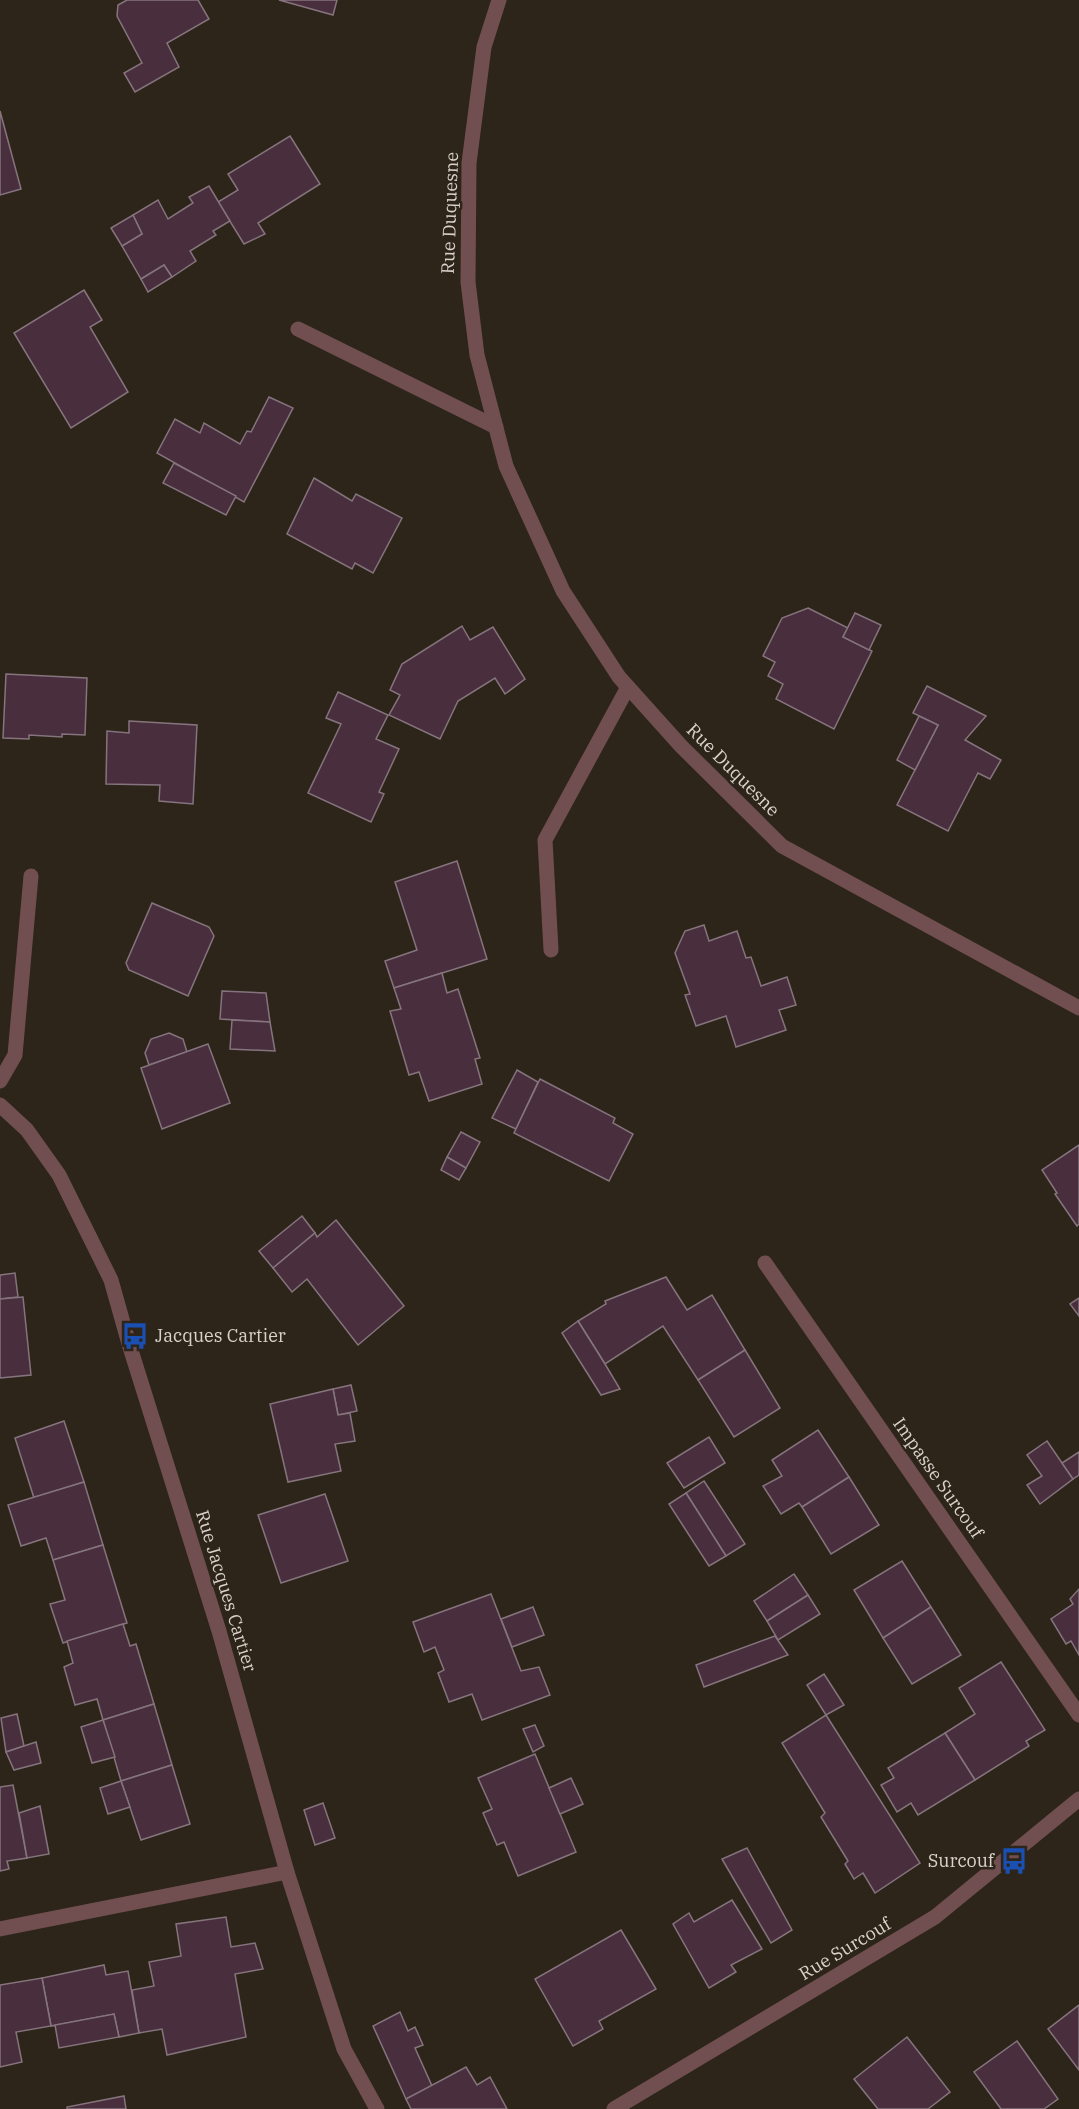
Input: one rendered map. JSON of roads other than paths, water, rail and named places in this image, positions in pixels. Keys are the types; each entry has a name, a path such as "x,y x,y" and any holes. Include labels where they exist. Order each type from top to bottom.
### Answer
{"street":[{"name":"Rue Duquesne","path":"499,0 484,47 469,164 468,282 477,355 506,466 563,591 619,677 681,746 782,846 1079,1008"},
{"path":"298,329 496,427"},
{"path":"552,950 545,840 628,687"},
{"path":"0,1081 15,1055 31,876"},
{"name":"Rue Jacques Cartier","path":"0,1105 27,1130 59,1175 111,1280 219,1631 287,1872 344,2049 377,2109"},
{"name":"Impasse Surcouf","path":"765,1263 1079,1715"},
{"name":"Rue Surcouf","path":"614,2109 935,1917 1079,1799"},
{"path":"0,1929 287,1872"}],"place":[{"name":"Jacques Cartier","path":"135,1336"},
{"name":"Surcouf","path":"1014,1861"}]}
